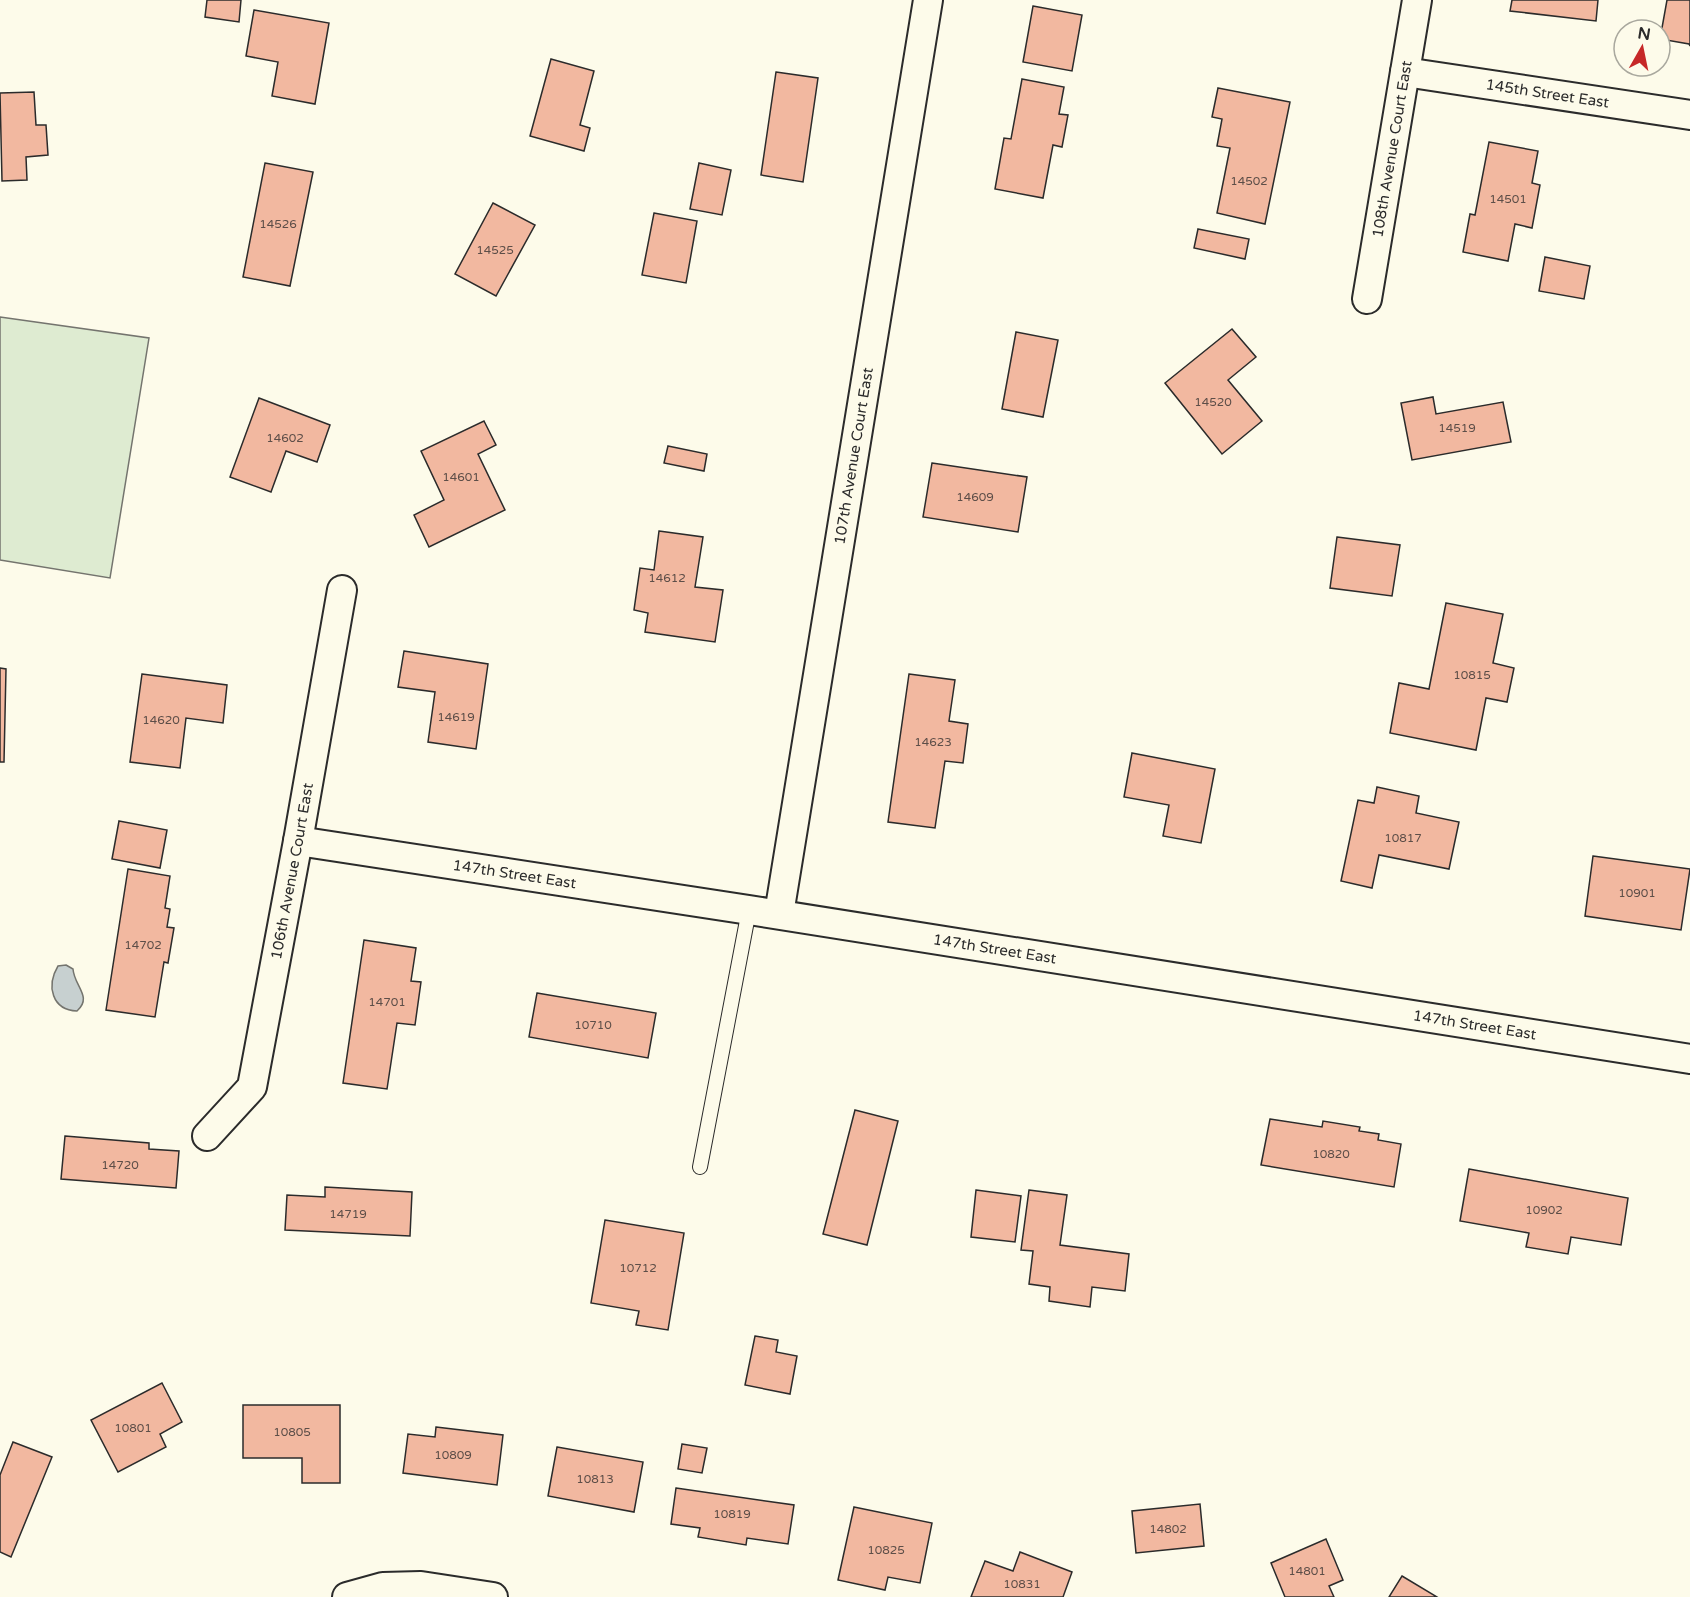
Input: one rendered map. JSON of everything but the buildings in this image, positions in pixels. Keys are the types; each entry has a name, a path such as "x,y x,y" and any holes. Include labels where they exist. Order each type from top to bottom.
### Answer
{"street":[{"name":"107th Avenue Court East","path":"779,914 928,0"},
{"name":"108th Avenue Court East","path":"1367,299 1417,0"},
{"name":"145th Street East","path":"1405,72 1690,114"},
{"name":"106th Avenue Court East","path":"207,1136 252,1087 342,590"},
{"name":"147th Street East","path":"298,842 779,914 1690,1059"},
{"path":"347,1597 383,1587 421,1586 493,1597"}],"lane":[{"path":"700,1167 749,910"}],"green space":[{"path":"0,317 149,338 110,578 0,560"}],"shaded area":[{"path":"66,965 73,969 83,996 81,1006 77,1011 69,1010 57,1002 52,989 52,981 58,966"}]}
